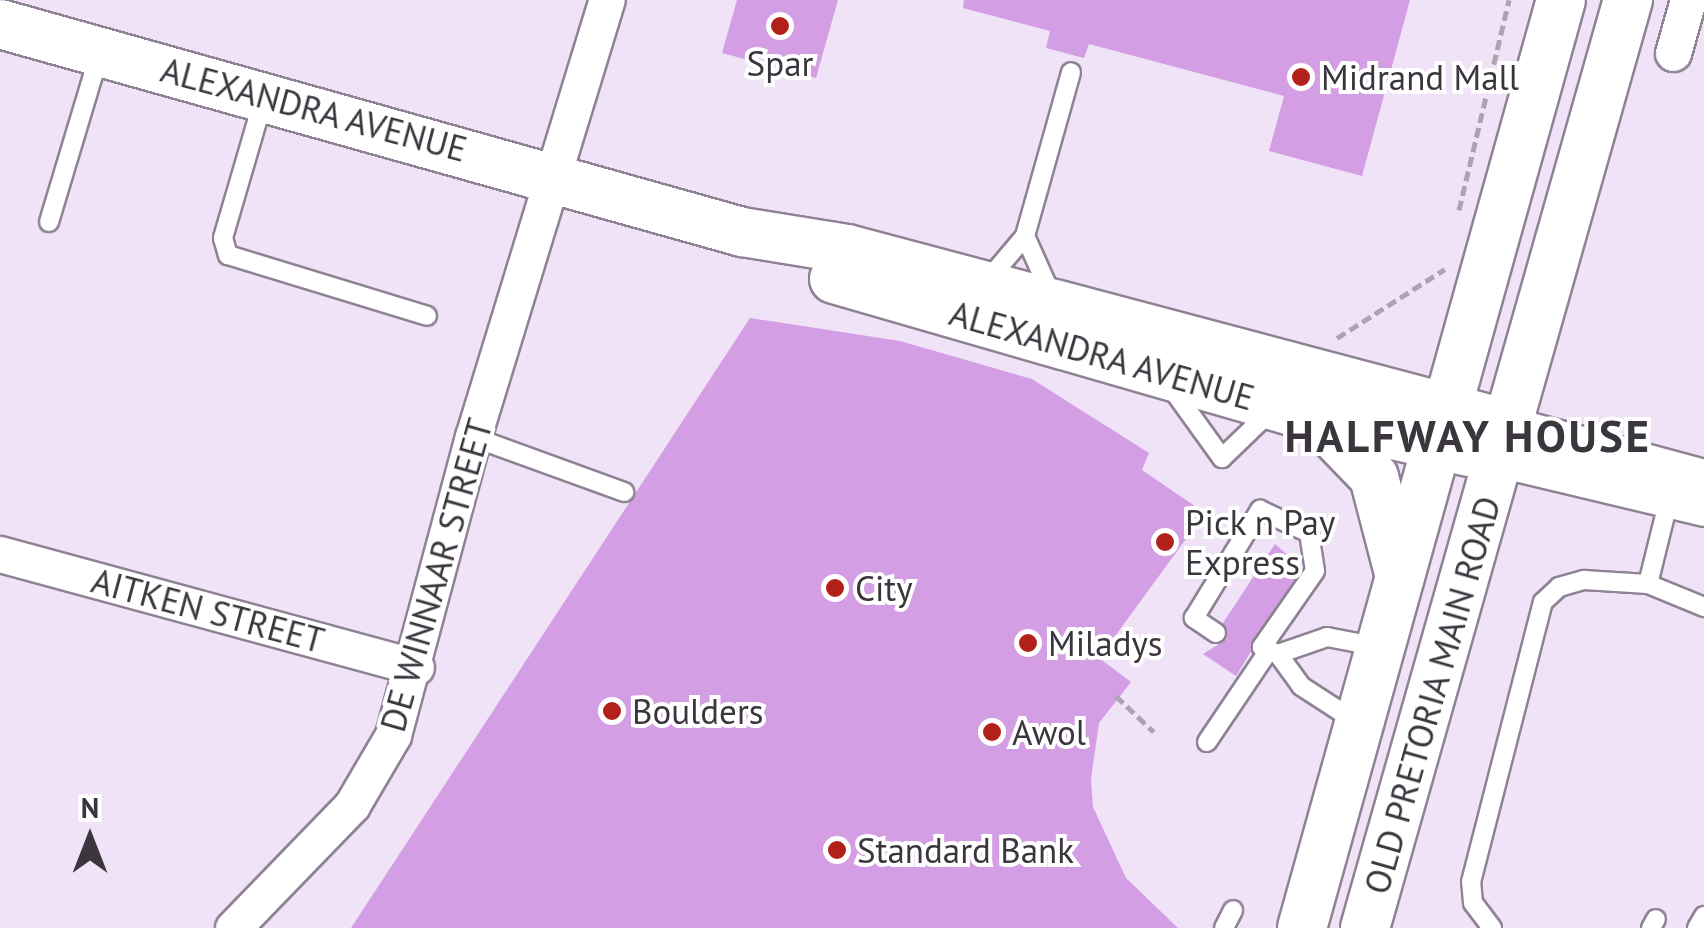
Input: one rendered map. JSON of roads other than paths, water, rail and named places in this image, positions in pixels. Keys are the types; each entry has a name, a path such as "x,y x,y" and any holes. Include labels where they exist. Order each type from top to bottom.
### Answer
{"main road":[{"name":"OLD PRETORIA MAIN ROAD","path":"1308,909 1443,428 1543,23 1561,0"},
{"name":"OLD PRETORIA MAIN ROAD","path":"1373,925 1503,441 1628,0"},
{"name":"ALEXANDRA AVENUE","path":"0,24 558,176 742,232 847,249 1060,306 1443,428 1503,441"},
{"name":"ALEXANDRA AVENUE","path":"742,232 830,278 1297,411 1443,428"},
{"path":"1297,411 1374,478 1401,584"},
{"path":"1308,909 1373,925"}],"street":[{"name":"DE WINNAAR STREET","path":"233,928 374,775 416,667 473,437 558,176 607,0"},
{"path":"1673,52 1688,0"},
{"name":"ALEXANDRA AVENUE","path":"1503,441 1683,482 1704,508"},
{"name":"AITKEN STREET","path":"0,554 416,667"}],"lane":[{"path":"49,222 100,51"},
{"path":"981,285 1024,236 1071,72"},
{"path":"264,96 223,238 228,254 427,316"},
{"path":"1024,236 1060,306"},
{"path":"1160,372 1222,458 1297,411"},
{"path":"473,437 624,492"},
{"path":"1648,584 1683,482"},
{"path":"1207,742 1315,570 1317,550 1309,534 1260,510 1194,618 1216,634"},
{"path":"1492,928 1472,903 1471,882 1543,602 1559,587 1584,580 1648,584 1704,607"},
{"path":"1266,649 1326,638 1380,647"},
{"path":"1266,649 1301,686 1358,723"},
{"path":"1224,928 1232,910"},
{"path":"1697,928 1704,916"}],"place":[{"name":"Spar","path":"780,26"},
{"name":"Midrand Mall","path":"1301,77"},
{"name":"Pick n Pay Express","path":"1165,542"},
{"name":"City","path":"835,588"},
{"name":"Miladys","path":"1028,643"},
{"name":"Boulders","path":"612,711"},
{"name":"Awol","path":"992,732"},
{"name":"Standard Bank","path":"837,850"}],"district":[{"name":"HALFWAY HOUSE","path":"1468,436"}]}
